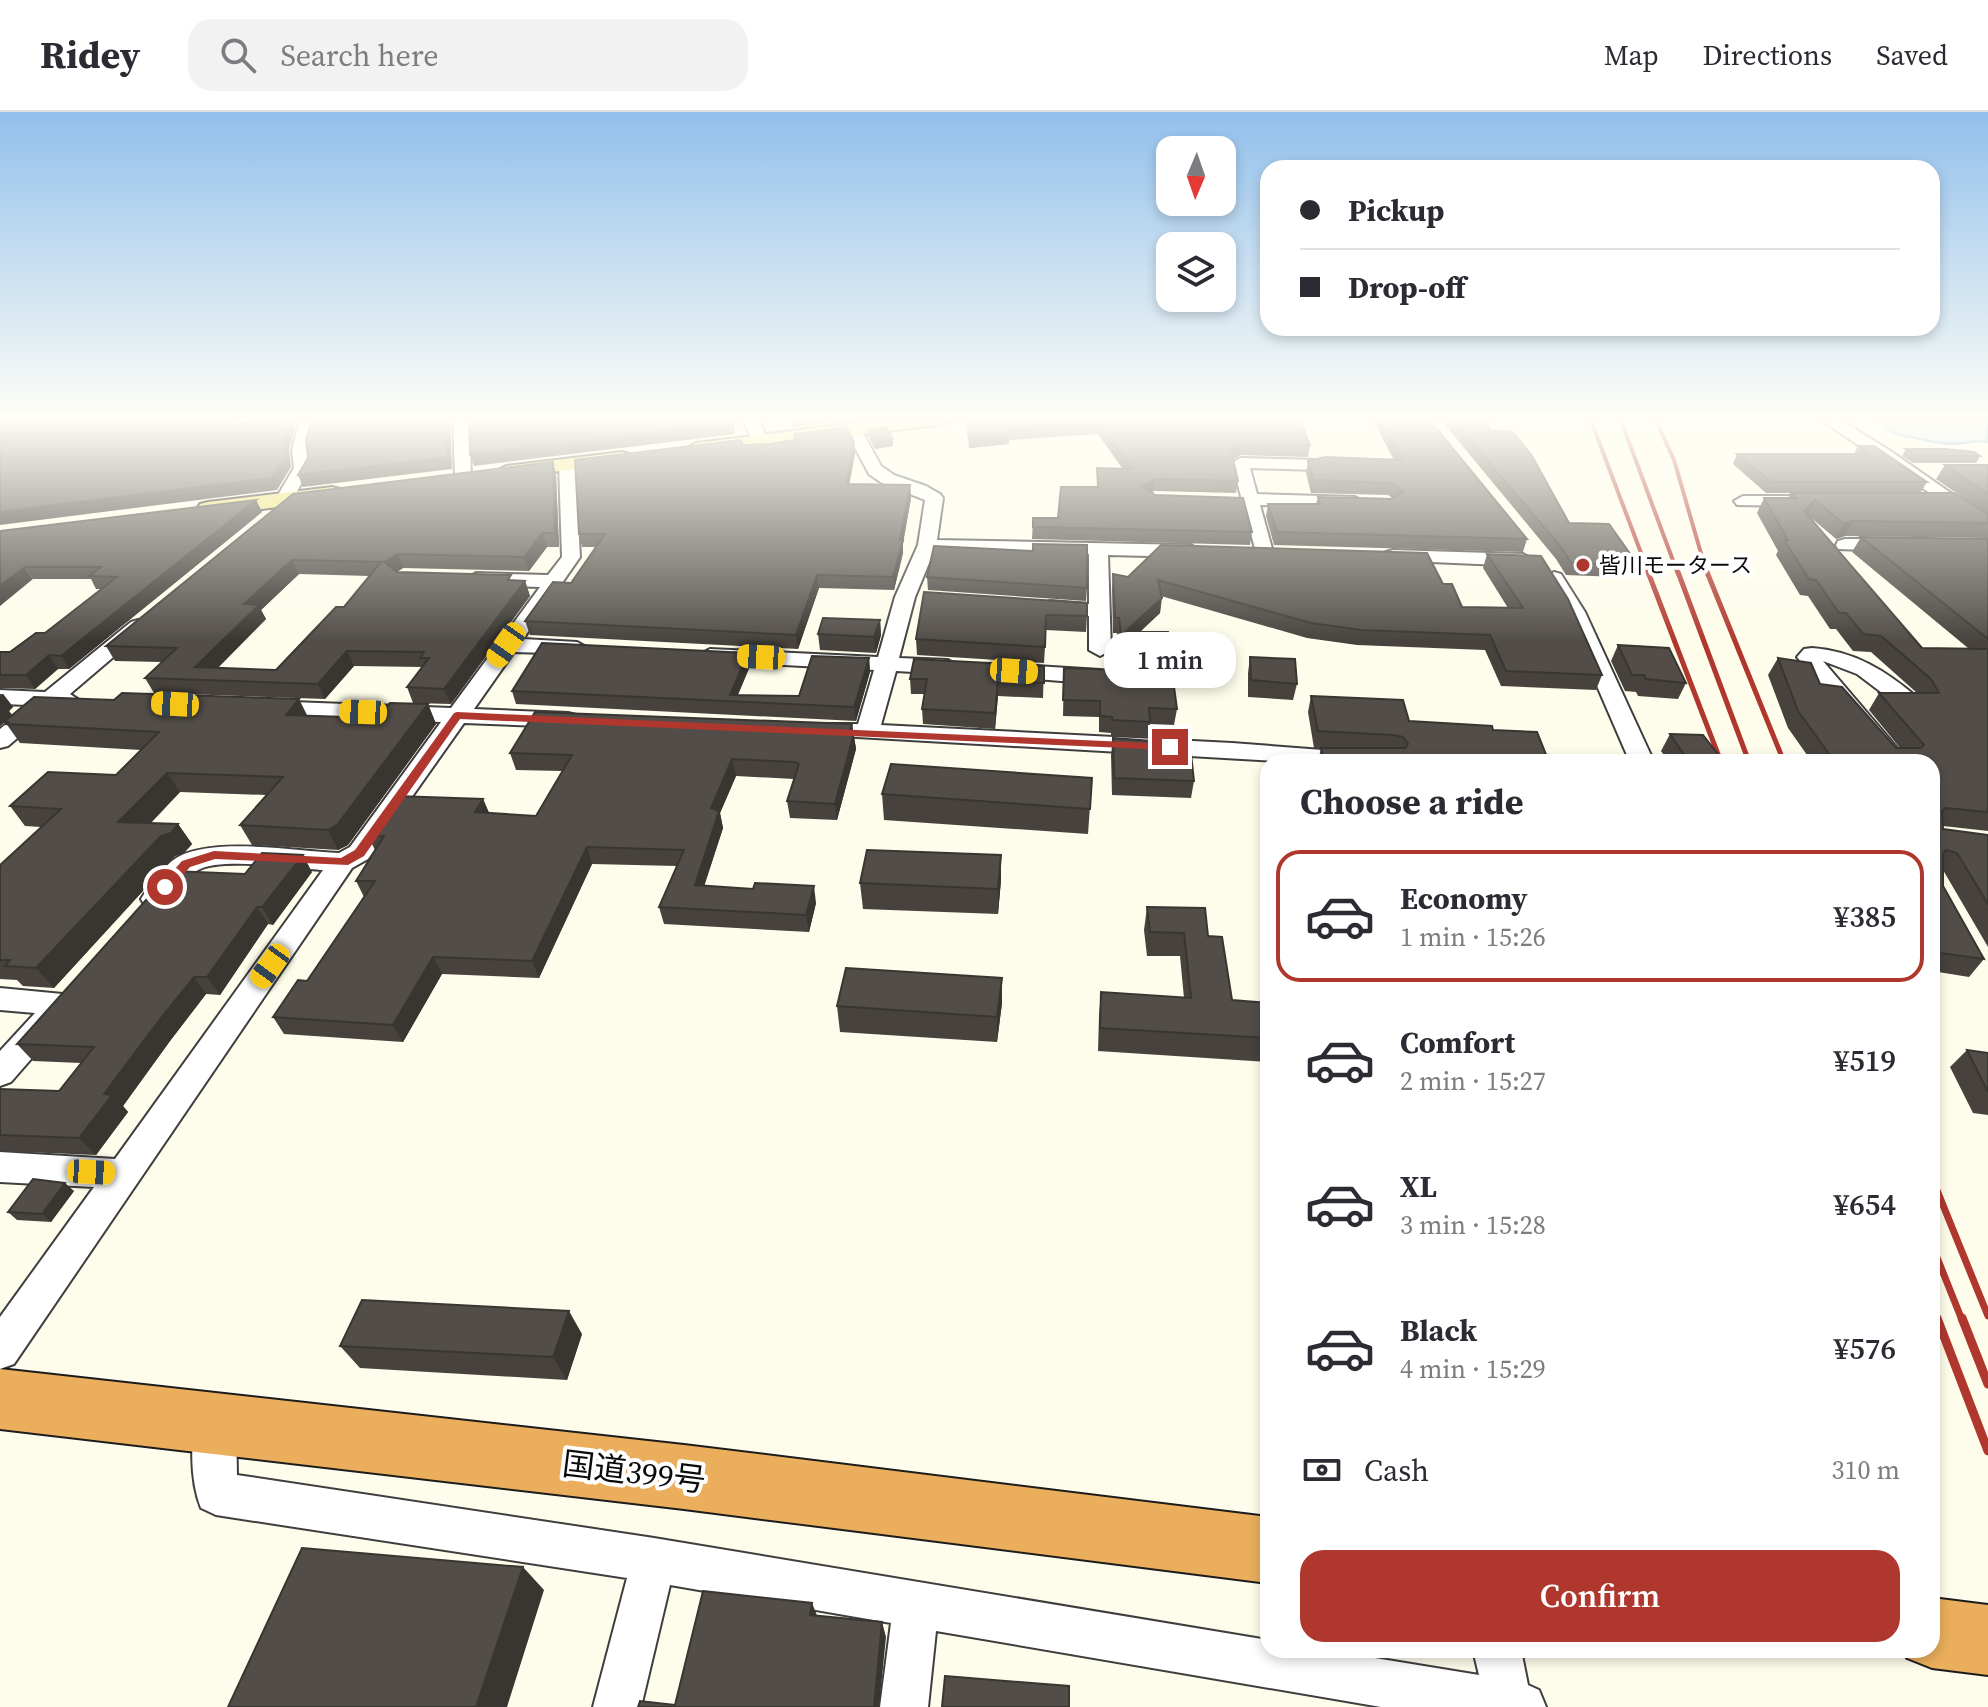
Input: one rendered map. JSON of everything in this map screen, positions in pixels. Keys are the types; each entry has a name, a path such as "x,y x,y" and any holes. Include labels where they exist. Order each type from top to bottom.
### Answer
{"highway":[{"name":"国道399号","path":"0,1399 1260,1549"},
{"path":"1940,1634 1988,1640"}],"main road":[{"path":"189,511 343,492"}],"street":[{"path":"269,519 292,492"},
{"path":"0,1350 343,862 359,853 571,557 568,492"},
{"path":"868,731 888,663 913,598 927,545 934,498 927,492"},
{"path":"1243,492 1264,552"},
{"path":"1939,492 1983,520"},
{"path":"1743,501 1823,500"},
{"path":"1918,500 1950,500"},
{"path":"1244,501 1372,502"},
{"path":"1524,537 1544,561 1575,612 1638,754"},
{"path":"927,545 1203,551"},
{"path":"1845,545 1908,546"},
{"path":"1098,549 1100,650"},
{"path":"1373,556 1544,561"},
{"path":"462,579 551,581"},
{"path":"1024,606 1098,611"},
{"path":"0,741 159,609"},
{"path":"506,645 602,650"},
{"path":"681,653 1109,677"},
{"path":"1890,754 1808,657 1812,654 1831,655 1857,663 1910,703"},
{"path":"0,697 97,701"},
{"path":"238,707 584,720"},
{"path":"789,728 1284,754"},
{"path":"134,922 186,864 214,855 343,862"},
{"path":"0,1073 83,980"},
{"path":"0,999 62,1003"},
{"path":"0,1167 122,1174"},
{"path":"215,1423 216,1493 654,1560 1513,1706 1499,1658"},
{"path":"617,1707 654,1560"},
{"path":"904,1707 916,1604"}],"building":[{"path":"0,492 157,492 0,512"},
{"path":"554,492 555,533 542,533 524,557 398,554 384,562 397,572 511,575 508,580 525,581 444,689 407,687 429,658 420,658 424,652 347,651 318,684 145,678 177,648 106,646 293,494","holes":["292,560 381,562 344,607 336,607 276,670 195,667 259,605 244,604"]},
{"path":"577,492 909,492 900,540 903,540 893,577 817,575 796,635 525,621 553,582 571,583 605,534 579,534"},
{"path":"1060,492 1152,492 1243,498 1252,532 1033,527 1033,518 1058,518"},
{"path":"1402,492 1489,492 1527,539 1277,532 1268,504 1320,504 1318,497 1391,499"},
{"path":"1514,492 1552,492 1569,523 1609,524 1636,562 1621,561 1624,565 1571,563"},
{"path":"1791,493 1954,493 1988,514 1988,523 1853,521 1844,524 1815,500 1804,511 1922,648 1988,649 1988,812 1945,808 1942,811 1943,829 1988,835 1988,904 1957,853 1946,850 1943,853 1943,886 1984,959 1940,953 1940,754 1829,754 1798,711 1778,658 1811,663 1820,684 1842,687 1896,748 1921,748 1924,745 1879,693 1939,693 1931,679 1881,636 1863,634 1846,613 1839,613 1816,580 1809,579 1784,540 1788,540 1764,498 1797,498"},
{"path":"256,500 61,656 49,655 26,675 0,675 0,652 10,652 36,633 45,633 117,577 89,576 101,567 25,567 0,586 0,531"},
{"path":"1861,537 1988,539 1988,639"},
{"path":"1033,544 1087,545 1087,588 927,577 934,546 1033,551"},
{"path":"1161,545 1427,553 1443,584 1452,584 1462,607 1523,608 1487,554 1541,556 1568,599 1602,675 1506,671 1490,635 1361,630 1311,623 1158,580 1162,598 1125,632 1168,632 1177,709 1149,708 1150,722 1112,720 1112,717 1100,716 1100,701 1063,700 1064,668 1125,670 1119,618 1115,618 1113,574 1128,577"},
{"path":"924,592 1087,603 1087,616 1046,615 1045,647 916,639"},
{"path":"823,618 880,620 874,637 818,634"},
{"path":"542,643 748,653 730,695 799,696 812,656 869,658 854,707 512,691"},
{"path":"1618,645 1669,648 1686,683 1632,675"},
{"path":"1250,657 1295,659 1297,684 1251,680"},
{"path":"914,659 1044,666 1044,683 998,681 995,713 922,709 927,679 910,679"},
{"path":"122,693 299,699 286,715 375,718 390,703 428,704 337,825 328,830 240,825 283,777 167,773 118,822 178,824 171,833 161,836 36,968 5,966 10,960 0,960 0,865 61,809 10,806 48,772 116,775 159,732 4,722 34,697 114,700"},
{"path":"1311,696 1403,700 1409,721 1537,732 1546,754 1322,754 1321,748 1405,748 1408,744 1403,737 1393,735 1318,731"},
{"path":"535,712 852,724 849,733 854,733 835,804 787,801 799,764 796,762 732,759 711,808 719,811 695,885 753,889 755,883 814,886 806,915 659,907 684,850 587,847 532,961 433,957 393,1025 273,1017 298,980 307,981 375,881 356,881 384,836 368,836 396,796 483,799 475,812 536,816 572,755 510,753"},
{"path":"1670,734 1703,735 1718,754 1684,754"},
{"path":"1113,738 1152,741 1153,753 1191,754 1194,781 1114,778"},
{"path":"891,764 1092,778 1090,809 882,794"},
{"path":"867,850 1001,855 998,889 860,883"},
{"path":"262,853 303,855 262,907 257,907 207,977 194,977 157,1023 104,1094 112,1095 79,1138 0,1135 0,1089 59,1091 94,1047 17,1044 172,871 245,874"},
{"path":"1147,907 1205,908 1208,936 1222,937 1232,1000 1260,1002 1260,1038 1100,1028 1101,992 1191,998 1184,933 1150,932"},
{"path":"846,968 1002,978 997,1017 837,1006"},
{"path":"1967,1050 1988,1053 1988,1092"},
{"path":"33,1179 65,1183 42,1214 8,1212"},
{"path":"362,1300 569,1311 553,1357 340,1346"},
{"path":"302,1548 523,1567 476,1707 228,1707"},
{"path":"703,1591 812,1603 810,1615 882,1622 874,1707 638,1707 640,1701 675,1705"},
{"path":"945,1676 1069,1686 1069,1707 942,1707"}],"railway":[{"path":"1618,492 1649,574"},
{"path":"1648,492 1678,574"},
{"path":"1683,492 1707,574"},
{"path":"1648,572 1718,754"},
{"path":"1678,572 1746,754"},
{"path":"1707,572 1781,754"},
{"path":"1940,1198 1988,1316"},
{"path":"1940,1265 1962,1320"},
{"path":"1962,1318 1988,1384"},
{"path":"1940,1326 1988,1451"}],"place":[{"name":"皆川モータース","path":"1583,565"}],"route":[{"path":"165,887 186,864 214,855 343,862 359,853 457,715 868,731 1170,747"}]}
